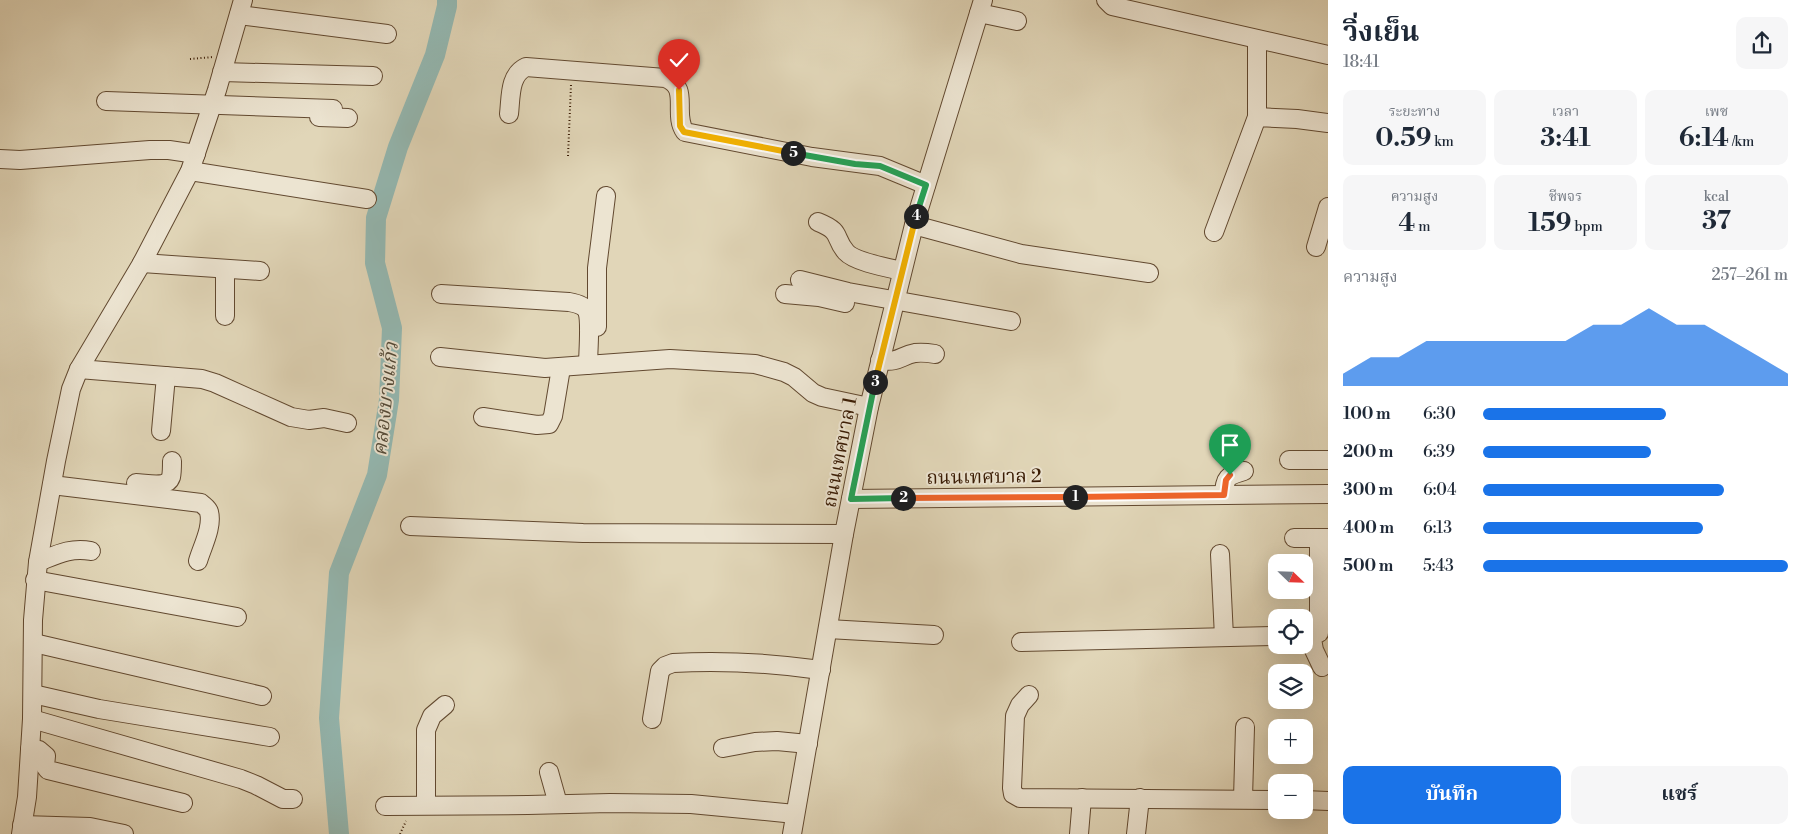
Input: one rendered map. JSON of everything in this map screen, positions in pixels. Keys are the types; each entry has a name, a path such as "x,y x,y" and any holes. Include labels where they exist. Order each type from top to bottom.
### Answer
{"street":[{"path":"1106,0 1112,6 1328,55"},
{"path":"124,834 90,826 22,830 27,797 32,719 38,562 71,389 79,369 142,263 190,171 211,110 241,7 387,34"},
{"path":"982,7 1016,21"},
{"name":"ถนนเทศบาล 1","path":"792,834 844,534 869,407 914,225 982,7"},
{"path":"1214,232 1257,117 1257,40"},
{"path":"509,114 513,82 516,74 526,67 665,78 674,81 679,90 680,126 684,132 812,157 880,166 926,185"},
{"path":"222,72 373,76"},
{"path":"106,101 211,110 341,113"},
{"path":"1257,117 1328,123"},
{"path":"0,159 20,160 150,150 170,150 196,154"},
{"path":"190,171 367,199"},
{"path":"592,365 597,268 606,196"},
{"path":"1316,247 1328,207"},
{"path":"818,222 830,227 835,232 847,253 874,265 902,272"},
{"path":"914,225 1022,254 1149,273"},
{"path":"142,263 260,271"},
{"path":"225,269 225,316"},
{"path":"800,280 893,306"},
{"path":"441,294 569,302 580,305 587,311 592,365"},
{"path":"784,294 1011,321"},
{"path":"880,360 891,362 921,352 935,354"},
{"path":"440,356 545,368 670,359 755,364 784,372 794,377 813,393 822,397 869,407"},
{"path":"483,417 537,425 549,424 553,416 561,368"},
{"path":"79,369 202,379 291,417 309,420 324,418 347,423"},
{"path":"161,431 166,376"},
{"path":"1289,460 1328,460"},
{"path":"53,481 163,485 170,478 172,461"},
{"path":"1224,495 1226,480 1230,475 1244,470"},
{"path":"53,481 202,502 209,510 210,518 198,561"},
{"name":"ถนนเทศบาล 2","path":"851,499 1328,494"},
{"path":"410,526 583,533 844,534"},
{"path":"1294,538 1323,538 1314,650 1322,667"},
{"path":"38,562 71,549 90,551"},
{"path":"1220,554 1224,637"},
{"path":"36,580 237,617"},
{"path":"828,629 934,635"},
{"path":"1021,642 1268,636"},
{"path":"34,643 262,696"},
{"path":"652,720 660,671 665,666 673,663 776,663 821,670"},
{"path":"33,694 99,709 270,736"},
{"path":"1029,695 1020,705 1015,716 1013,794 1020,798 1268,800"},
{"path":"426,806 426,730 432,716 445,705"},
{"path":"32,719 241,779 256,784 283,799 293,800"},
{"path":"1242,799 1245,727"},
{"path":"723,748 755,742 777,741 808,744"},
{"path":"30,749 43,752 46,756 45,766 48,770 183,803"},
{"path":"549,772 558,804"},
{"path":"1079,834 1082,798"},
{"path":"1136,834 1140,798"},
{"path":"1313,800 1328,801"},
{"path":"385,806 610,803 691,804 795,814"}],"path":[{"path":"190,60 227,55"},
{"path":"568,156 572,70"}],"waterway":[{"name":"คลองบางแก้ว","path":"339,834 329,718 339,573 377,475 389,400 392,328 375,263 376,218 398,147 435,55 447,0"}],"route":[{"path":"679,90 680,126 684,132 696,136 812,157 880,166 926,185 914,225 869,407 851,499 1224,495 1224,486 1230,475"}]}
